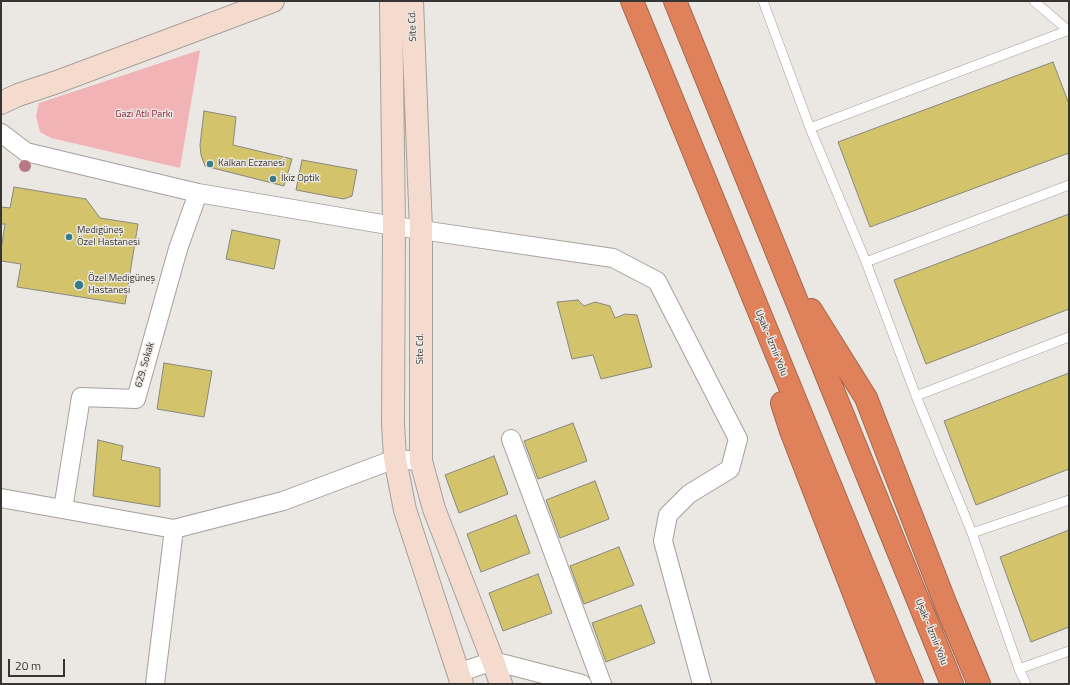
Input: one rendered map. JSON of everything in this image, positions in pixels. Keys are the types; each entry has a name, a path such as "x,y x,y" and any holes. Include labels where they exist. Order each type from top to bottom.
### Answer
{"highway":[{"name":"Uşak - İzmir Yolu","path":"632,1 854,546 912,684"},
{"name":"Uşak - İzmir Yolu","path":"675,1 952,684"},
{"path":"779,259 866,398 978,684"},
{"path":"741,270 791,431 889,684"}],"main road":[{"path":"1,103 18,95 57,82 272,1"},
{"path":"391,1 394,226 393,424 395,459 405,510 460,678"},
{"name":"Site Cd.","path":"412,1 421,230 421,461 434,509 501,684"}],"street":[{"path":"1,133 26,152 198,193 394,226 613,258 657,281 738,439 730,469 689,494 668,516 663,541 702,684"},
{"name":"629. Sokak","path":"63,509 81,397 136,399 178,249 198,193"},
{"path":"511,440 602,684"},
{"path":"1,498 174,529 282,501 395,459 421,461"},
{"path":"155,684 174,529"},
{"path":"460,678 493,661 582,684"}],"lane":[{"path":"763,1 810,128 866,262 916,396 972,534 1019,669 1026,684"},
{"path":"810,128 1069,30 1034,1"},
{"path":"866,262 1069,185"},
{"path":"916,396 1069,337"},
{"path":"972,534 1069,500"},
{"path":"1019,669 1069,651"}],"green space":[{"name":"Gazi Atlı Parkı","path":"200,50 180,168 51,138 40,132 36,116 39,103"}],"building":[{"path":"1053,62 1069,104 1069,153 870,227 838,142"},
{"path":"204,111 236,117 233,145 292,159 284,186 205,166 201,155 200,145"},
{"path":"302,160 357,170 352,196 344,199 296,190"},
{"name":"Medigüneş Özel Hastanesi","path":"14,187 86,199 100,218 138,224 125,304 17,287 21,264 1,261 5,224 1,224 1,207 10,208"},
{"path":"1069,214 1069,309 926,364 894,280"},
{"path":"232,230 280,240 274,269 226,259"},
{"path":"578,300 584,306 595,302 610,306 615,318 625,314 637,315 652,367 601,379 593,355 572,359 557,302"},
{"path":"164,363 212,371 204,417 157,409"},
{"path":"1069,373 1069,469 976,505 944,421"},
{"path":"573,423 587,461 538,479 524,441"},
{"path":"98,440 123,446 121,460 160,468 160,507 93,496"},
{"path":"494,456 508,494 459,513 445,475"},
{"path":"595,481 609,519 560,538 546,500"},
{"path":"516,515 530,553 481,572 467,534"},
{"path":"1069,530 1069,627 1031,642 1000,557"},
{"path":"619,547 634,585 584,604 570,566"},
{"path":"538,574 552,613 503,631 489,593"},
{"path":"641,605 655,643 606,662 592,623"}],"place":[{"name":"Kalkan Eczanesi","path":"210,164"},
{"name":"İkiz Optik","path":"273,179"},
{"name":"Medigüneş Özel Hastanesi","path":"69,237"},
{"name":"Özel Medigüneş Hastanesi","path":"79,285"}]}
